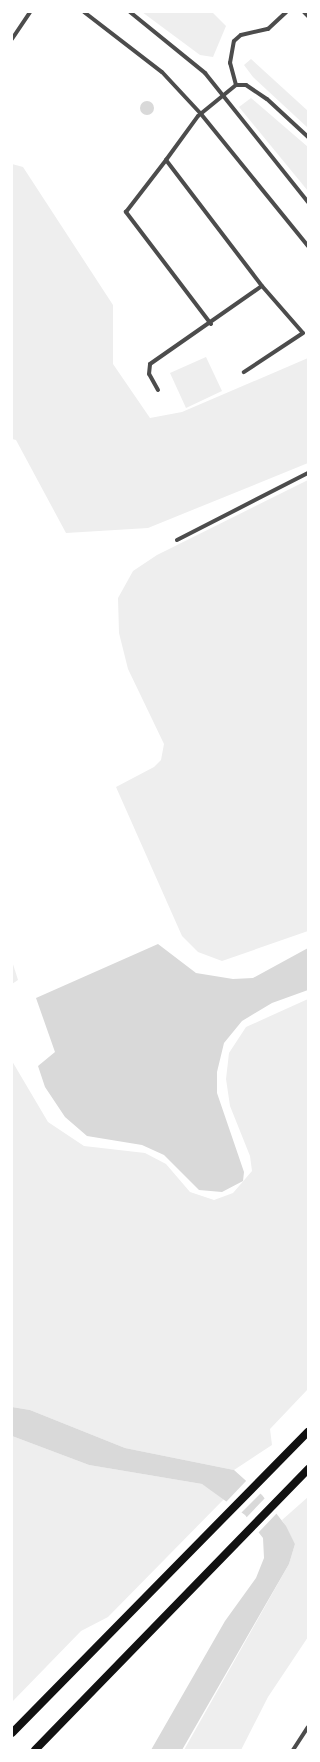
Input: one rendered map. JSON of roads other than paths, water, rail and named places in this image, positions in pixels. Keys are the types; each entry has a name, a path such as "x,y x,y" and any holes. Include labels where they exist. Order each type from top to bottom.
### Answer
{"highway":[{"path":"12,1733 308,1432"},
{"path":"35,1750 308,1469"}],"street":[{"path":"12,39 30,12"},
{"path":"84,12 162,72 202,114 308,246"},
{"path":"130,12 205,73 308,202"},
{"path":"236,85 230,63 234,41 241,35 268,29 286,12"},
{"path":"304,12 308,16"},
{"path":"211,324 126,212 202,114 236,85 246,85 267,99 308,137"},
{"path":"166,160 262,286 303,333"},
{"path":"158,390 149,374 150,364 211,324 262,286"},
{"path":"244,372 303,333 308,332"},
{"path":"177,540 308,474"},
{"path":"293,1750 308,1727"}]}
